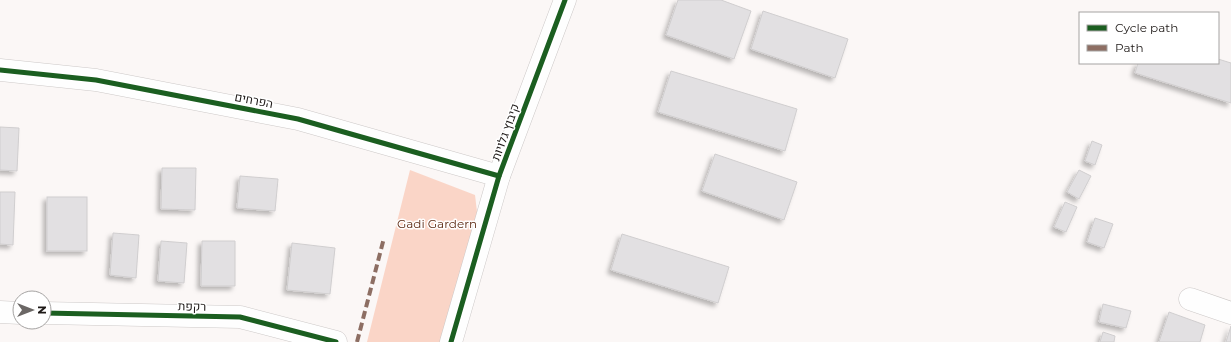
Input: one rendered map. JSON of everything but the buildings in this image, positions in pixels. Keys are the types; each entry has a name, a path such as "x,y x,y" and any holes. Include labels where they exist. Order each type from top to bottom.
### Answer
{"street":[{"name":"קיבוץ גלויות","path":"451,342 499,176 564,0"},
{"name":"הפרחים","path":"0,70 96,80 298,119 499,176"},
{"path":"1190,299 1231,313"},
{"path":"0,312 12,313"},
{"name":"רקפת","path":"52,313 240,317 336,342"}],"green space":[{"name":"Gadi Gardern","path":"410,170 475,195 478,220 440,342 367,342"}],"marked path":[{"path":"357,342 384,238"}],"cycle path":[{"path":"451,342 499,176 565,0"},
{"path":"0,70 96,80 298,119 499,176"},
{"path":"52,313 240,317 336,342"}]}
